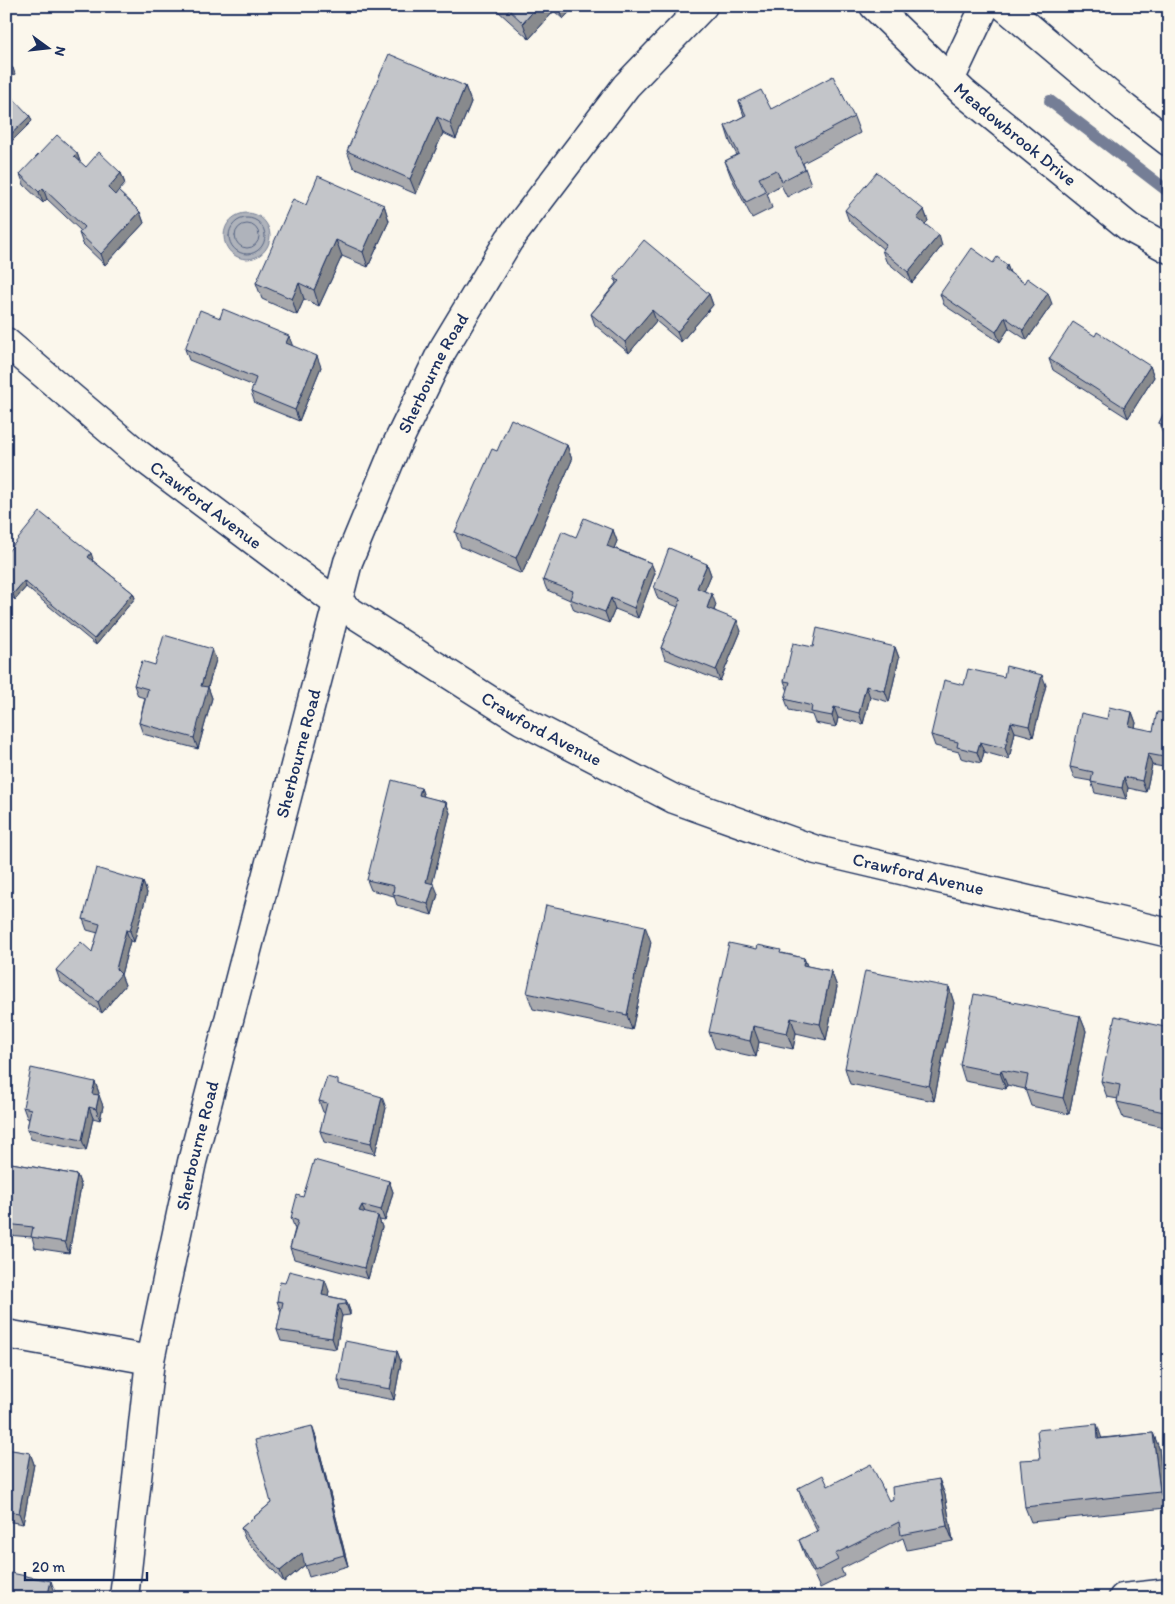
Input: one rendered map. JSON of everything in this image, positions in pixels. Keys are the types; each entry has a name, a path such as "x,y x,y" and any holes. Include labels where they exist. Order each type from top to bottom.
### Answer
{"street":[{"name":"Sherbourne Road","path":"124,1598 150,1360 192,1162 348,562 396,446 442,351 509,240 626,86 704,6"},
{"name":"Meadowbrook Drive","path":"874,6 963,92 1130,228 1169,249"},
{"path":"950,80 985,6"},
{"path":"1004,6 1125,108 1169,142"},
{"name":"Crawford Avenue","path":"6,342 138,454 337,604 521,720 674,799 816,850 1169,933"},
{"path":"6,1334 150,1360"},
{"path":"1123,1598 1169,1593"}],"water":[{"path":"247,213 260,217 266,223 270,236 266,249 260,255 247,259 234,255 228,249 224,236 228,223 234,217"}],"building":[{"path":"505,6 538,6 523,23"},
{"path":"389,54 465,86 450,123 437,117 410,179 347,151"},
{"path":"6,62 13,68 6,75"},
{"path":"833,76 854,117 795,148 805,169 782,181 776,170 759,178 766,192 746,202 725,161 739,154 725,126 746,115 739,101 761,90 771,109"},
{"path":"6,91 30,116 6,139"},
{"path":"57,135 77,153 74,156 86,167 99,152 121,173 108,188 115,195 118,191 140,212 101,254 79,233 84,227 43,188 39,192 20,174"},
{"path":"877,172 924,210 917,218 939,235 908,272 882,250 886,244 845,210"},
{"path":"318,176 384,205 363,252 336,240 314,290 299,283 292,299 256,283 293,199 306,205"},
{"path":"644,240 709,294 677,332 652,310 625,342 591,314 619,281 614,277"},
{"path":"972,248 993,263 997,257 1007,265 1005,269 1024,283 1027,278 1048,293 1023,330 1005,317 996,332 940,294"},
{"path":"223,309 289,336 286,343 317,356 295,410 251,392 256,378 185,349 200,310 220,318"},
{"path":"1073,322 1095,336 1097,332 1150,366 1124,407 1049,359"},
{"path":"1169,403 1169,428 1159,423"},
{"path":"511,419 567,445 516,558 455,532 492,449 497,451"},
{"path":"40,512 91,553 88,557 133,593 94,639 24,581 13,594 6,588 6,554"},
{"path":"584,518 613,530 607,546 651,563 634,608 611,598 605,612 570,599 573,591 543,580 562,531 576,537"},
{"path":"669,548 707,564 697,588 712,594 707,608 737,620 716,670 661,648 681,599 654,588"},
{"path":"817,628 895,647 885,691 866,686 859,713 834,707 832,716 811,712 812,706 785,699 790,682 784,681 793,643 813,647"},
{"path":"164,635 212,649 201,686 208,687 194,738 139,723 148,689 134,685 142,661 155,665"},
{"path":"1006,666 1042,675 1029,726 1011,722 1005,748 980,742 977,752 957,747 958,742 931,735 944,680 964,685 968,669 1004,677"},
{"path":"1109,707 1132,712 1129,726 1153,731 1157,712 1169,714 1169,758 1148,754 1142,781 1124,777 1122,788 1091,782 1093,772 1070,767 1081,713 1107,719"},
{"path":"392,780 421,788 419,795 446,802 426,882 434,884 428,904 393,894 394,886 367,880"},
{"path":"96,868 143,882 130,931 126,930 116,969 121,974 98,1002 56,970 81,942 92,952 100,924 83,919"},
{"path":"546,905 645,926 627,1015 527,993"},
{"path":"729,943 757,949 758,945 781,950 780,953 804,958 803,965 831,971 820,1024 791,1018 787,1033 753,1026 750,1041 709,1032"},
{"path":"865,971 949,987 929,1086 845,1068"},
{"path":"974,994 1080,1016 1063,1098 1025,1090 1028,1075 1001,1070 1000,1073 960,1065"},
{"path":"1115,1016 1169,1028 1169,1113 1117,1102 1120,1085 1101,1081"},
{"path":"31,1068 95,1082 92,1094 99,1095 96,1109 89,1107 82,1140 27,1129 31,1109 23,1107"},
{"path":"327,1077 338,1080 338,1084 382,1097 371,1143 320,1131 327,1103 319,1101"},
{"path":"314,1160 389,1181 381,1210 362,1205 359,1211 378,1216 364,1268 290,1248 298,1221 291,1218 297,1195 303,1197"},
{"path":"6,1162 77,1175 65,1242 31,1237 33,1227 6,1224"},
{"path":"289,1271 325,1280 322,1295 346,1300 346,1304 338,1305 332,1338 277,1330 283,1302 277,1301 280,1282 285,1283"},
{"path":"345,1341 397,1351 390,1389 338,1380"},
{"path":"1097,1424 1098,1439 1153,1433 1160,1492 1025,1507 1020,1460 1040,1459 1037,1430"},
{"path":"312,1426 344,1555 305,1566 302,1553 280,1571 241,1528 271,1503 255,1440"},
{"path":"6,1449 30,1453 19,1513 6,1511"},
{"path":"871,1464 889,1501 893,1499 892,1487 939,1479 947,1526 901,1535 899,1522 835,1554 838,1560 815,1572 799,1540 819,1530 798,1488 823,1475 828,1486"},
{"path":"6,1572 51,1581 47,1598 6,1598"}],"waterway":[{"path":"1050,101 1169,192"}]}
